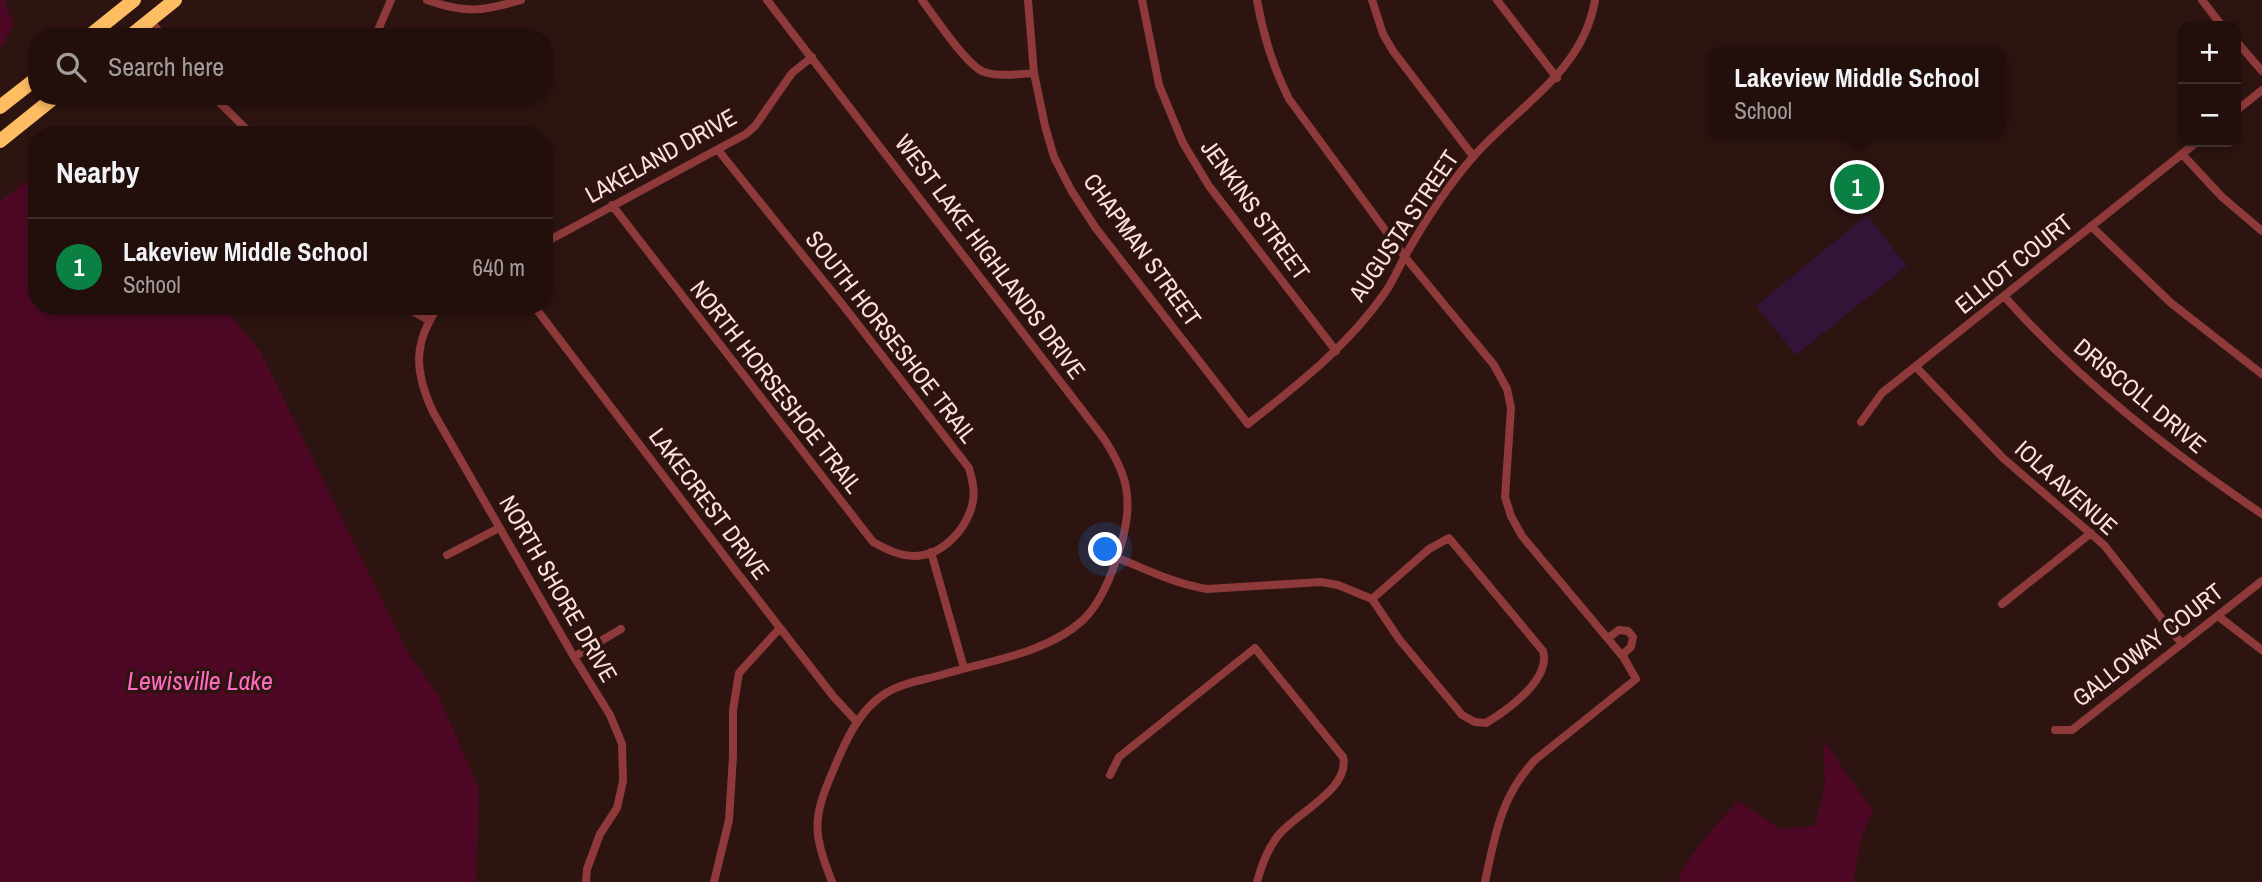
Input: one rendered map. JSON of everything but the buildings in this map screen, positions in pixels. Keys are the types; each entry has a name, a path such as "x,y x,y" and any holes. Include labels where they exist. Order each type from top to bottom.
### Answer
{"main road":[{"path":"99,28 134,0"},
{"path":"140,28 175,0"},
{"path":"0,107 28,85"},
{"path":"0,141 45,105"}],"street":[{"path":"378,28 391,0"},
{"path":"427,0 459,10 473,10 521,0"},
{"name":"WEST LAKE HIGHLANDS DRIVE","path":"767,0 1116,457 1128,492 1129,508 1118,558 1088,614 1075,626 1032,649 886,693 857,722 822,795 817,817 822,853 832,882"},
{"path":"922,0 971,63 983,72 1034,73"},
{"name":"CHAPMAN STREET","path":"1028,0 1034,73 1045,126 1054,157 1071,190 1095,227 1248,424"},
{"name":"JENKINS STREET","path":"1142,0 1160,85 1183,143 1209,186 1336,351"},
{"path":"1257,0 1276,74 1289,99 1405,257 1494,365 1507,389 1512,425 1506,496 1511,516 1522,536 1622,655 1636,679 1535,760 1509,794 1499,818 1485,882"},
{"path":"1372,0 1383,34 1393,51 1474,156"},
{"path":"1497,0 1557,78"},
{"name":"AUGUSTA STREET","path":"1248,424 1336,351 1359,326 1388,289 1438,202 1474,156 1557,78 1578,48 1595,0"},
{"path":"2202,0 2218,21"},
{"path":"150,20 156,28"},
{"path":"2241,47 2262,71"},
{"name":"LAKELAND DRIVE","path":"553,238 718,150 755,127 787,79 812,57"},
{"path":"2241,107 2262,90"},
{"path":"222,105 243,126"},
{"name":"ELLIOT COURT","path":"1861,422 1882,393 2191,147"},
{"name":"SOUTH HORSESHOE TRAIL","path":"718,150 969,468 973,481 973,500 966,522 960,531 931,552"},
{"path":"2182,154 2222,197 2262,231"},
{"name":"NORTH HORSESHOE TRAIL","path":"612,205 873,542 889,551 910,556 931,552"},
{"path":"2091,226 2171,303 2262,374"},
{"name":"DRISCOLL DRIVE","path":"2004,296 2062,357 2132,419 2185,461 2262,514"},
{"path":"420,315 430,321 434,315"},
{"name":"LAKECREST DRIVE","path":"541,315 780,628 857,722"},
{"name":"NORTH SHORE DRIVE","path":"430,321 419,353 423,390 499,528 610,715 622,744 623,769 617,808 600,834 587,869 586,882"},
{"name":"IOLA AVENUE","path":"1916,367 2003,458 2091,533 2135,583 2182,644"},
{"path":"447,555 499,528"},
{"path":"2002,604 2091,533"},
{"path":"1118,558 1192,587 1207,589 1321,582 1338,585 1373,599 1399,639 1462,715 1475,722 1486,723 1496,717 1531,687 1542,671 1545,661 1543,651 1449,538 1429,549 1373,599"},
{"path":"931,552 964,668"},
{"name":"GALLOWAY COURT","path":"2055,730 2072,730 2262,581"},
{"path":"2218,616 2262,650"},
{"path":"714,882 729,820 733,710 739,673 780,628"},
{"path":"574,657 621,629"},
{"path":"1608,638 1619,630 1628,631 1633,637 1631,647 1622,655"},
{"path":"1110,775 1119,757 1255,648 1343,757 1345,764 1338,784 1296,818 1277,838 1261,866 1257,882"}],"shaded area":[{"path":"1867,215 1907,266 1796,355 1756,306"}],"water":[{"path":"0,0 4,0 14,24 0,48"},
{"name":"Lewisville Lake","path":"28,181 28,315 230,315 260,351 408,653 437,693 479,789 476,882 0,882 0,201"},
{"path":"1823,740 1873,811 1861,838 1853,882 1677,882 1696,850 1738,801 1780,829 1815,826 1825,785"}],"place":[{"name":"Lakeview Middle School","path":"1857,187"}]}
